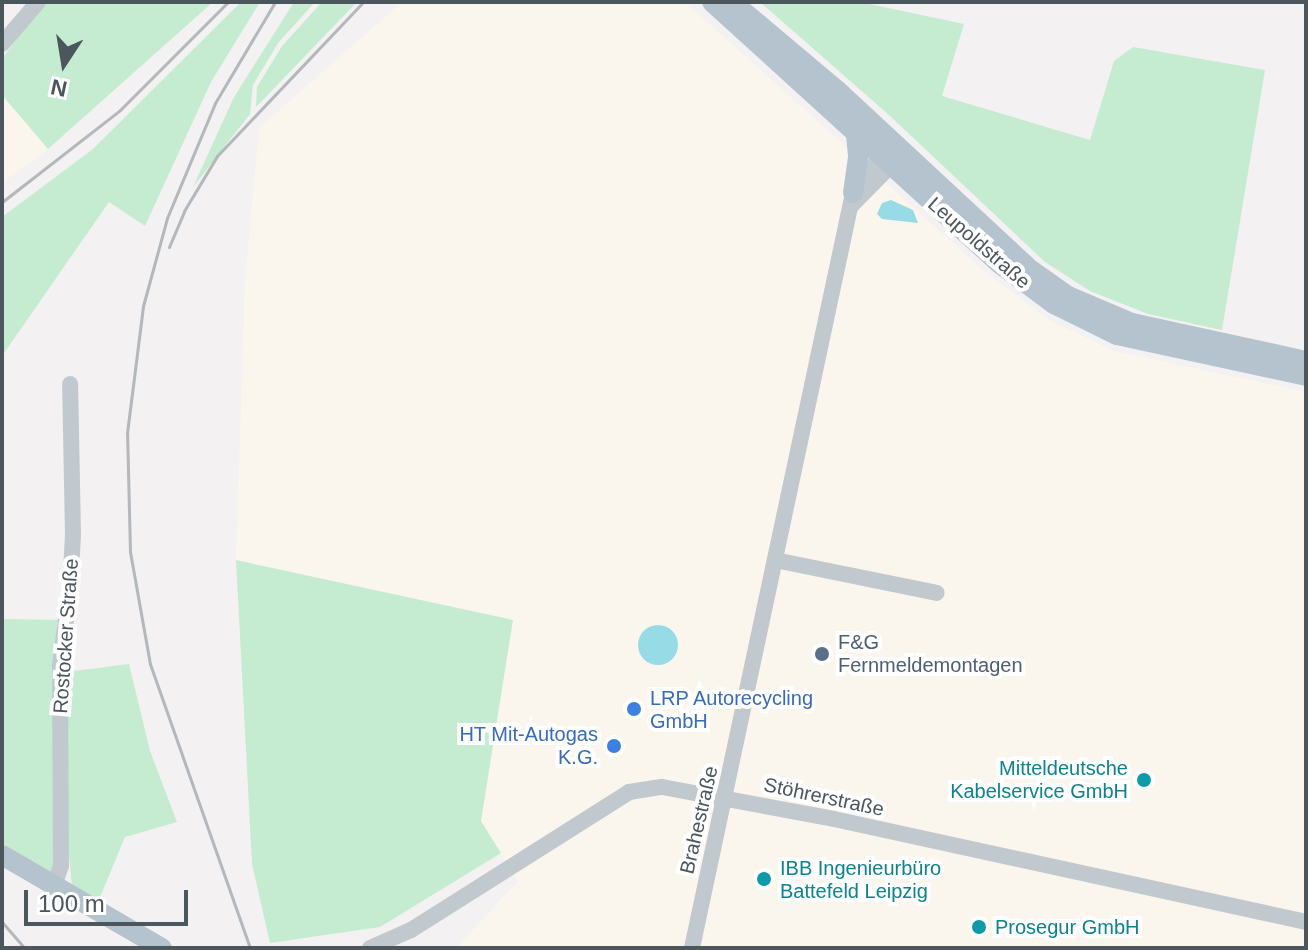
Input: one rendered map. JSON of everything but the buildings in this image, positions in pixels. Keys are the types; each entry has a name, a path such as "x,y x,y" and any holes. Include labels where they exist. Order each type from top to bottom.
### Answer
{"main road":[{"name":"Leupoldstraße","path":"712,2 856,134 892,154 1031,270 1087,306 1158,330 1306,361"},
{"name":"Leupoldstraße","path":"732,2 837,90 892,154 1025,285 1085,322 1152,344 1306,376"},
{"path":"853,199 858,156 856,134"},
{"path":"2,855 162,948"}],"street":[{"path":"2,44 38,2"},
{"name":"Brahestraße","path":"692,948 853,199 892,154"},
{"name":"Rostocker Straße","path":"54,886 61,866 60,665 70,590 73,535 70,384"},
{"path":"775,560 937,593"},
{"name":"Stöhrerstraße","path":"370,948 411,930 629,792 662,787 726,797 1306,922"}],"shaded area":[{"path":"402,2 685,2 983,270 1049,320 1114,351 1306,392 1306,948 456,948 518,881 480,821 236,560 245,282 259,128"},
{"path":"2,95 48,149 2,183"}],"green space":[{"path":"43,2 213,2 48,149 2,95 2,59"},
{"path":"241,2 260,2 211,82 145,226 109,202 2,356 2,217 93,149"},
{"path":"294,2 315,2 278,43 253,85 250,114 193,187 234,97"},
{"path":"322,2 357,2 256,107 257,87 282,46"},
{"path":"760,2 860,2 964,24 942,96 1090,140 1114,61 1133,47 1265,70 1222,330 1148,314 1090,291 1045,262 889,115"},
{"path":"236,560 513,620 481,821 501,853 380,927 270,943 252,864"},
{"path":"2,619 62,620 55,863 51,873 2,843"},
{"path":"129,664 150,751 177,822 125,837 98,902 72,887 65,813 66,672"}],"water":[{"path":"891,200 913,210 918,223 882,219 877,214 882,203"},
{"path":"658,625 672,631 678,645 672,659 658,665 644,659 638,645 644,631"}],"railway":[{"path":"2,202 120,110 228,2"},
{"path":"250,948 150,664 130,552 127,433 143,306 167,218 215,103 275,2"},
{"path":"169,247 184,211 217,156 363,2"},
{"path":"2,922 25,948"}],"place":[{"name":"F&G Fernmeldemontagen","path":"822,654"},
{"name":"LRP Autorecycling GmbH","path":"634,709"},
{"name":"HT Mit-Autogas K.G.","path":"614,746"},
{"name":"Mitteldeutsche Kabelservice GmbH","path":"1144,780"},
{"name":"IBB Ingenieurbüro Battefeld Leipzig","path":"764,879"},
{"name":"Prosegur GmbH","path":"979,927"}]}
